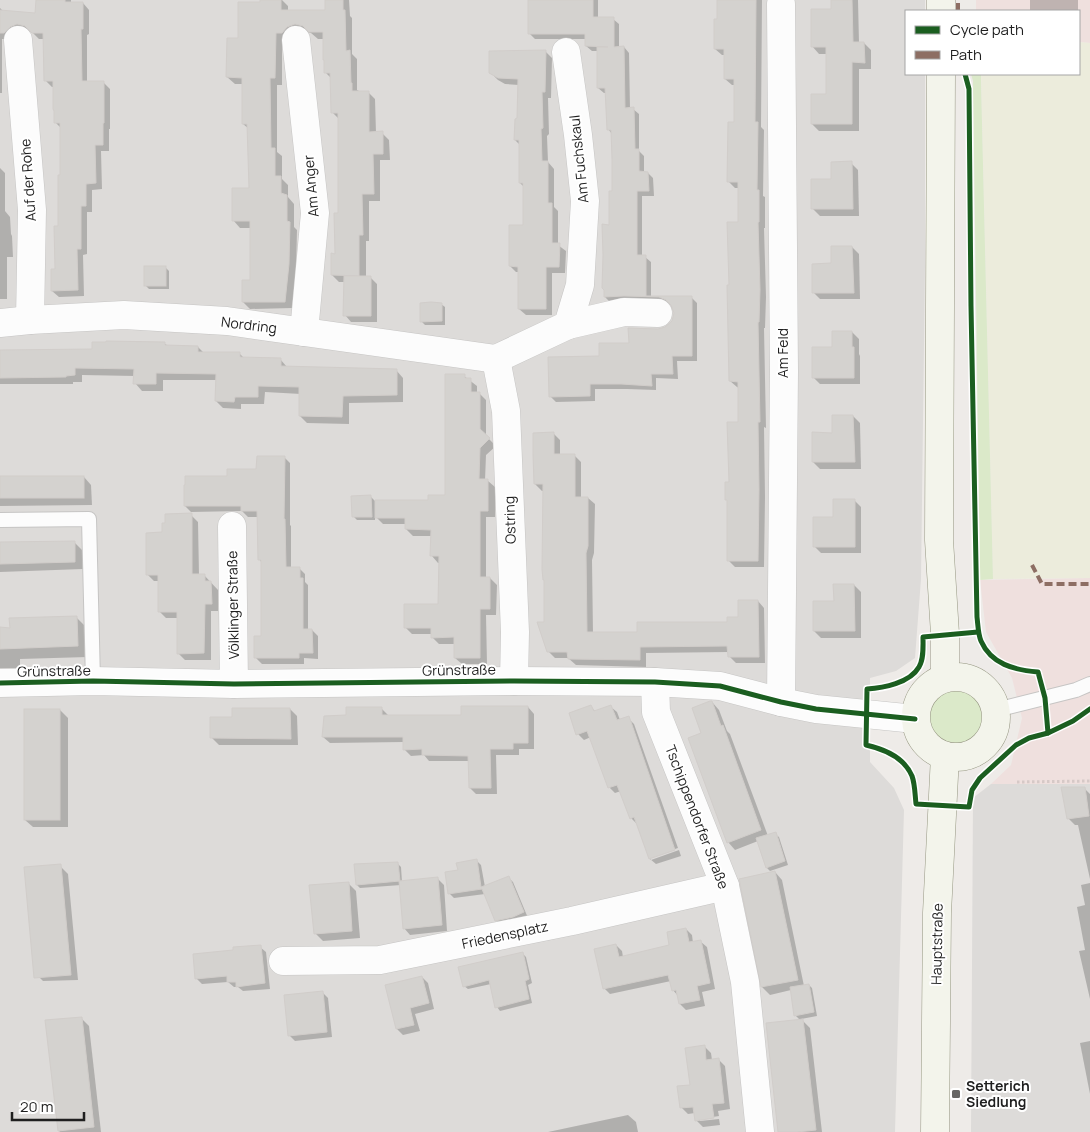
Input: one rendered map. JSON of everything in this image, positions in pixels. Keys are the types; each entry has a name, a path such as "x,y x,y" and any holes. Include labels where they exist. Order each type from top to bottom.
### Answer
{"main road":[{"path":"941,75 939,540 945,634 945,678"},
{"path":"956,676 967,678 986,690 996,710 996,724 991,736 983,747 972,754 958,757 945,756 933,750 924,742 918,731 915,719 916,708 926,689 935,682 956,676"},
{"name":"Hauptstraße","path":"935,1132 937,913 945,756"}],"street":[{"name":"Am Feld","path":"781,4 784,380 781,702"},
{"name":"Auf der Rohe","path":"18,40 32,210 30,320"},
{"name":"Am Anger","path":"296,40 315,213 304,332"},
{"name":"Am Fuchskaul","path":"566,52 585,200 580,285 568,325"},
{"path":"496,360 568,325 624,312 658,313"},
{"name":"Nordring","path":"0,323 124,315 227,321 496,360"},
{"name":"Ostring","path":"496,360 506,411 515,632 514,681"},
{"name":"Völklinger Straße","path":"232,526 234,684"},
{"name":"Grünstraße","path":"0,683 655,682 720,686 816,709 915,719"},
{"name":"Tschippendorfer Straße","path":"655,682 656,712 725,886 746,982 760,1132"},
{"name":"Friedensplatz","path":"283,961 380,960 572,921 725,886"}],"lane":[{"path":"0,520 89,519 93,682"},
{"path":"996,710 1076,690 1090,684"}],"path":[{"path":"1017,782 1090,781"}],"shaded area":[{"path":"0,0 925,0 925,10 905,10 905,75 925,75 925,266 921,579 915,658 896,671 870,678 870,762 894,788 904,810 895,1132 0,1132"},
{"path":"976,0 1090,0 1090,43 1080,42 1080,10 976,10"},
{"path":"1090,578 1090,784 991,784 1011,765 1022,718 1012,678 986,632 980,580"},
{"path":"991,784 1090,784 1090,1132 971,1132 973,798"}],"green space":[{"path":"1080,42 1090,43 1090,578 993,579 981,75 1080,75"},
{"path":"971,75 981,75 993,579 980,580 973,81"},
{"path":"956,689 966,691 975,697 981,706 983,716 981,726 975,735 966,741 956,743 946,741 937,735 931,726 929,716 931,706 937,697 946,691"}],"building":[{"path":"36,0 83,2 83,29 81,29 82,81 104,81 103,145 95,145 96,183 86,184 86,206 81,206 81,249 77,249 78,290 51,291 51,269 55,269 54,226 58,226 60,123 54,123 53,81 44,81 43,33 32,33 25,26 17,24 10,27 4,33 0,33 0,10 35,13"},
{"path":"260,0 281,0 281,10 325,10 325,0 343,0 346,51 350,50 352,91 369,91 369,132 383,131 383,154 373,154 374,194 362,194 363,235 359,235 359,276 331,275 331,253 335,254 334,213 338,213 338,113 331,113 330,73 324,73 323,32 309,32 303,26 295,24 287,27 282,33 276,33 275,78 270,78 271,148 275,148 275,176 281,176 281,193 287,195 287,221 290,222 289,264 285,302 242,302 242,280 250,280 250,221 232,221 232,188 249,188 247,124 242,124 242,78 226,77 227,38 238,38 238,2 260,2"},
{"path":"528,0 593,0 593,17 614,17 614,47 624,46 625,108 634,107 635,149 639,149 639,171 648,172 649,191 637,191 637,255 646,255 646,296 692,296 692,356 672,356 673,374 651,374 652,386 590,384 590,396 549,397 548,357 599,356 599,343 629,343 628,328 658,329 665,327 672,321 674,313 671,305 659,297 604,297 604,290 602,288 602,224 609,225 609,191 612,191 612,159 611,130 607,130 605,88 597,88 597,47 608,47 585,46 585,34 528,34"},
{"path":"717,0 756,0 755,122 758,122 757,190 759,190 760,290 758,322 760,422 758,422 758,561 727,561 727,500 725,500 725,482 729,482 727,422 738,422 738,382 729,381 727,222 738,222 738,182 727,182 728,122 734,122 734,79 724,79 724,49 714,49 714,19 717,19"},
{"path":"831,0 852,0 853,42 864,42 865,63 852,62 852,124 811,124 811,94 826,94 826,47 811,47 811,9 831,9"},
{"path":"546,50 545,92 542,92 542,161 548,161 548,203 552,203 552,243 560,243 559,267 546,267 546,309 518,309 518,267 509,266 509,225 523,225 523,183 519,183 519,140 514,140 515,119 517,118 518,79 498,78 489,73 489,51"},
{"path":"852,161 853,209 811,209 811,179 831,179 831,162"},
{"path":"831,246 852,246 854,293 812,293 812,264 831,263"},
{"path":"144,266 166,266 166,286 144,286"},
{"path":"344,276 371,276 371,316 343,316"},
{"path":"420,303 442,303 442,321 420,322"},
{"path":"832,331 852,331 854,378 812,378 812,347 832,347"},
{"path":"92,342 165,342 165,345 198,346 198,352 240,352 240,357 281,358 281,366 397,369 397,395 343,396 342,417 299,416 299,387 258,386 258,397 235,397 234,402 215,401 216,374 156,373 156,384 133,384 134,369 75,368 75,375 66,377 0,378 0,350 92,349"},
{"path":"445,374 465,374 465,378 471,378 471,392 480,392 480,429 490,438 480,448 479,479 488,479 488,511 480,511 480,577 490,577 490,609 480,609 480,658 454,658 454,637 431,638 431,628 404,628 404,604 438,604 439,556 430,556 431,530 405,529 405,518 375,518 375,500 428,500 428,495 445,495"},
{"path":"832,415 853,415 855,462 812,462 812,432 832,433"},
{"path":"554,432 554,454 575,454 575,497 588,497 588,546 586,553 587,632 637,632 637,622 727,622 727,617 738,617 738,600 758,600 759,657 728,657 727,646 640,647 640,660 568,659 567,652 547,652 537,622 544,622 544,580 542,569 543,484 534,484 533,433"},
{"path":"257,456 285,456 284,519 286,567 300,567 300,578 303,578 303,629 312,629 313,653 299,653 299,658 254,658 254,636 261,636 261,560 258,560 257,511 241,511 241,506 184,506 185,476 227,476 227,469 256,469"},
{"path":"0,476 84,476 84,498 0,498"},
{"path":"371,495 372,517 352,517 351,496"},
{"path":"833,499 855,499 855,547 813,547 813,517 833,517"},
{"path":"192,513 192,574 205,574 205,581 211,581 212,604 205,604 204,653 177,654 177,612 158,612 158,575 146,575 146,533 162,532 165,514"},
{"path":"75,541 75,562 0,564 0,542"},
{"path":"833,584 854,584 855,631 813,631 813,601 834,601"},
{"path":"77,616 78,646 0,649 0,627 10,628 9,618"},
{"path":"712,701 721,726 723,725 761,830 727,843 688,738 701,733 692,708"},
{"path":"591,705 594,711 611,705 617,720 629,716 675,850 649,859 634,817 630,819 617,785 608,788 587,731 576,735 569,713"},
{"path":"461,706 528,706 528,743 513,743 513,749 490,749 491,788 469,788 468,756 422,755 422,749 403,750 403,737 322,737 324,716 346,715 346,707 382,707 382,715 461,715"},
{"path":"232,708 290,708 291,739 210,738 210,717 232,717"},
{"path":"24,709 60,709 60,820 24,820"},
{"path":"1061,787 1085,787 1089,816 1067,819"},
{"path":"776,832 785,861 766,868 756,838"},
{"path":"477,859 481,887 509,876 524,912 513,917 495,921 482,889 448,894 445,872 458,870 456,863"},
{"path":"398,862 400,881 356,885 354,864"},
{"path":"61,864 71,975 34,978 24,867"},
{"path":"775,871 798,980 761,987 739,879"},
{"path":"438,877 442,925 403,929 399,881"},
{"path":"349,882 352,931 314,934 309,885"},
{"path":"686,928 689,942 701,940 710,983 697,986 700,1000 679,1004 676,990 672,991 668,975 603,989 594,949 616,944 619,957 669,945 667,932"},
{"path":"261,945 265,983 236,987 236,982 227,982 227,976 195,979 193,954 233,950 233,947"},
{"path":"523,952 529,979 525,981 529,999 495,1008 489,980 463,987 458,967"},
{"path":"422,976 429,1003 410,1008 414,1025 396,1029 385,985"},
{"path":"809,984 814,1012 794,1016 790,987"},
{"path":"323,991 327,1032 288,1036 284,995"},
{"path":"82,1017 94,1127 58,1131 45,1020"},
{"path":"803,1019 816,1130 778,1132 766,1023"},
{"path":"705,1045 706,1060 719,1058 724,1103 712,1104 714,1118 695,1121 693,1107 680,1108 677,1086 690,1085 685,1048"}],"marked path":[{"path":"958,0 958,10"},
{"path":"1032,565 1042,584 1090,584"}],"cycle path":[{"path":"965,75 969,89 971,306 977,617 979,635 985,649 997,660 1020,670 1038,672 1045,698 1048,733 1073,721 1090,709"},
{"path":"978,632 923,637 922,660 915,672 896,684 867,689 866,745 893,755 904,764 913,779 916,804 969,807 972,790 980,778 1016,745 1029,738 1048,733"},
{"path":"0,683 93,681 234,684 514,681 655,682 720,686 816,709 915,719"}],"place":[{"name":"Setterich Siedlung","path":"956,1094"}]}
